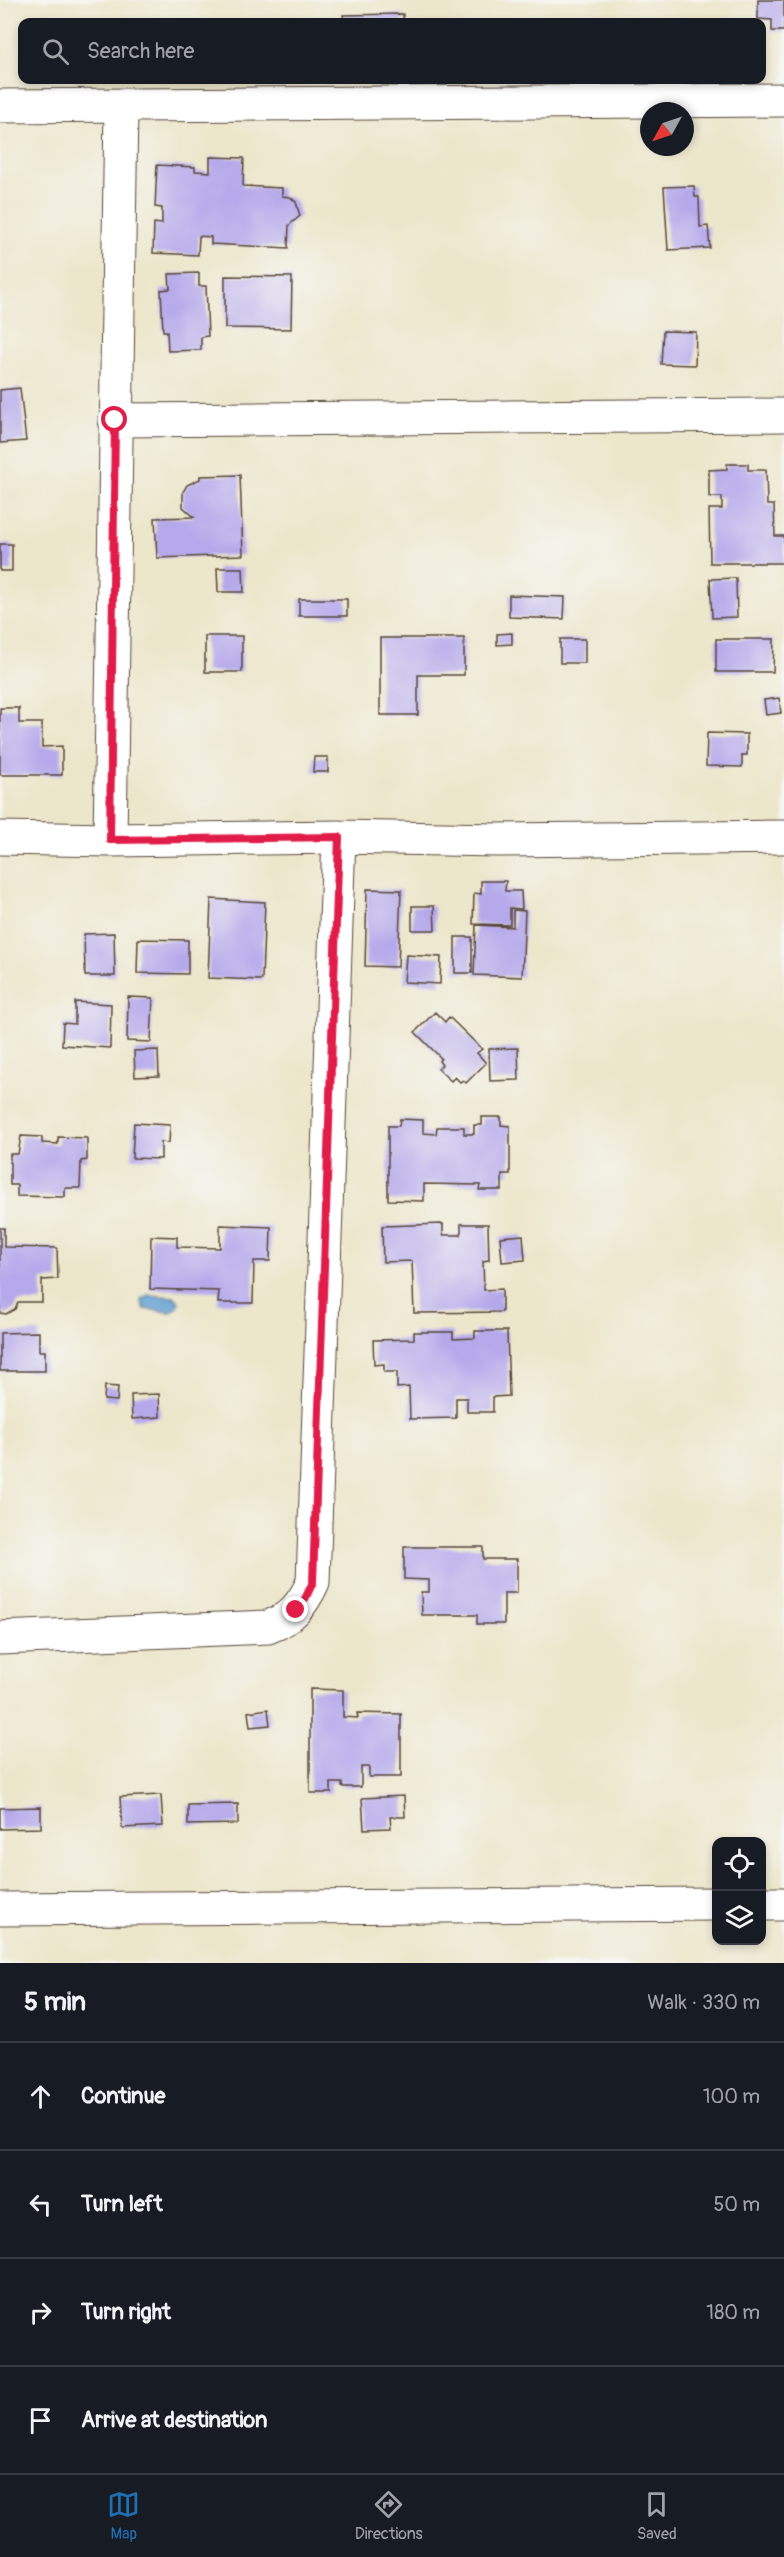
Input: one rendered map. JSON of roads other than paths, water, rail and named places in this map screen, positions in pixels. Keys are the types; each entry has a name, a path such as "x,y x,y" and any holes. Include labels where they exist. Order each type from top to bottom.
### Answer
{"street":[{"path":"0,106 121,107 784,100"},
{"path":"110,840 121,107"},
{"path":"115,420 784,415"},
{"path":"0,837 110,840 339,837 497,840 784,837"},
{"path":"0,1638 267,1627 282,1622 296,1610 305,1599 313,1582 339,837"},
{"path":"0,1909 712,1904"},
{"path":"766,1904 784,1904"}],"water":[{"path":"148,1295 175,1297 179,1302 178,1307 171,1312 144,1309 141,1299"}]}
